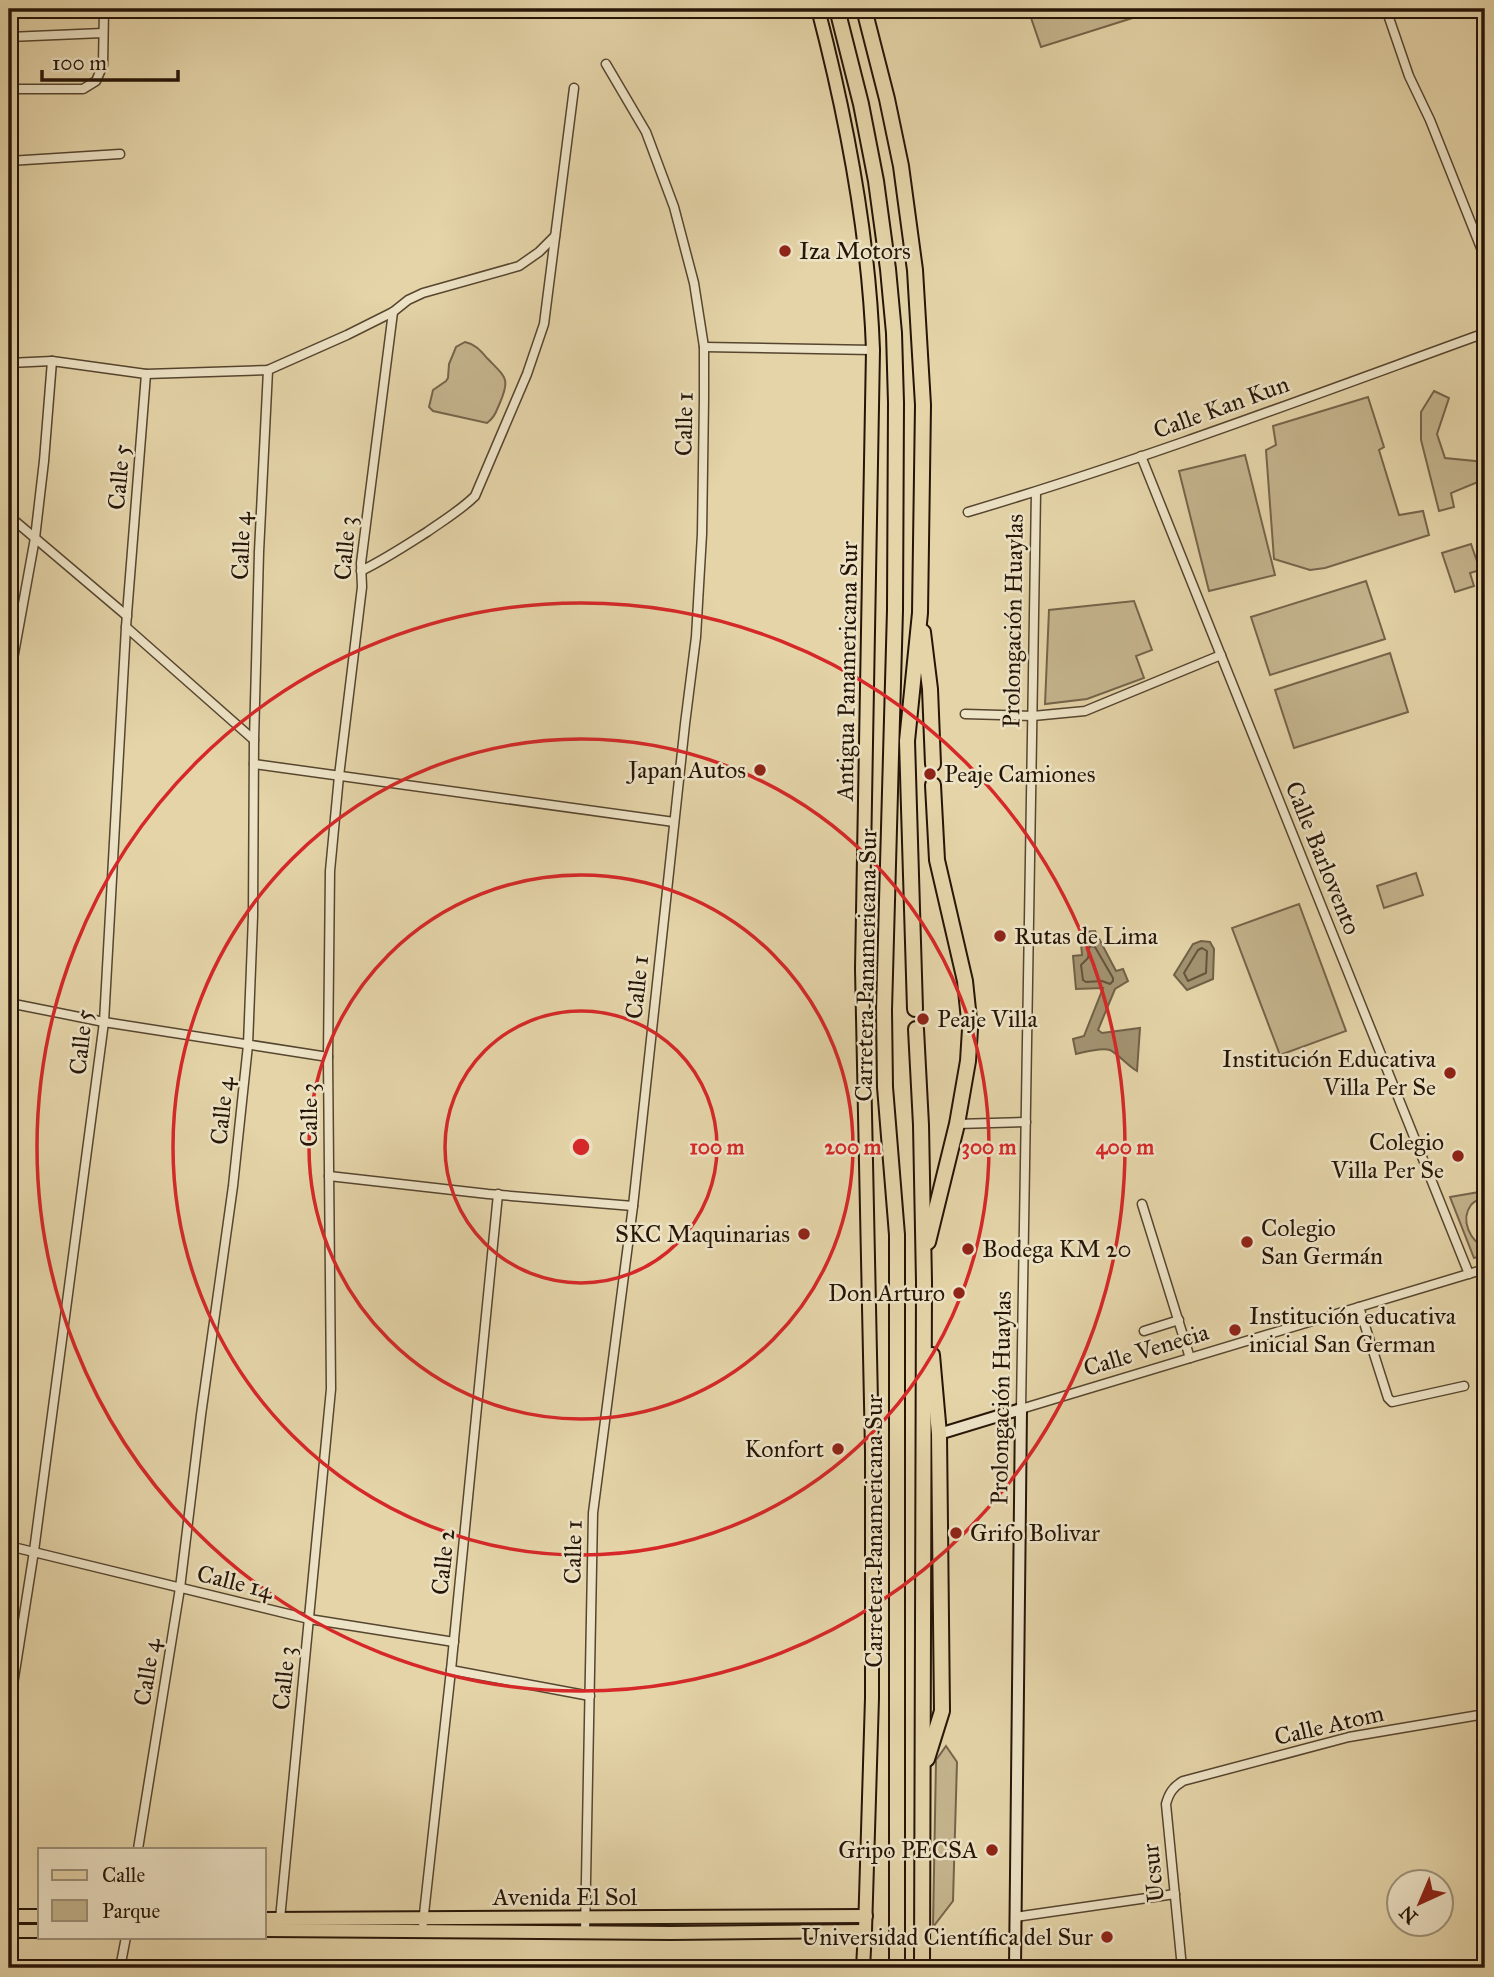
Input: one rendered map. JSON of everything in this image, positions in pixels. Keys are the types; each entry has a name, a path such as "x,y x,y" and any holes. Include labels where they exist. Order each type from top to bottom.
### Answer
{"highway":[{"name":"Carretera Panamericana Sur","path":"837,9 861,104 876,181 888,269 895,361 895,610 884,1010 885,1087 897,1235 897,1968"},
{"name":"Carretera Panamericana Sur","path":"864,9 901,166 915,270 923,404 920,613 907,741 915,1009"},
{"name":"Carretera Panamericana Sur","path":"920,613 928,663 933,764"},
{"name":"Carretera Panamericana Sur","path":"923,1261 957,1124 968,1060 970,1029 965,981 937,860 933,785"},
{"name":"Carretera Panamericana Sur","path":"916,1029 924,1282 922,1968"},
{"path":"923,1774 942,1711 939,1434 924,1282"}],"main road":[{"name":"Antigua Panamericana Sur","path":"818,9 832,63 852,164 871,293 873,350 862,969 872,1451 872,1698 863,1968"},
{"path":"9,1916 38,1916"},
{"name":"Avenida El Sol","path":"266,1930 585,1918 866,1916"},
{"name":"Avenida El Sol","path":"266,1919 585,1933 866,1931"},
{"path":"9,1931 38,1931"}],"street":[{"path":"9,89 83,89 96,81 103,65 104,9"},
{"path":"1386,9 1409,76 1430,120 1485,258"},
{"path":"9,37 103,33"},
{"name":"Calle 1","path":"585,1933 593,1513 633,1206 696,626 702,534 704,347 694,283 674,206 646,132 606,64"},
{"path":"361,571 382,561 466,505 475,496 527,374 544,324 574,89"},
{"path":"9,161 120,154"},
{"path":"9,363 52,361 146,374 268,370 347,335 393,312 408,300 423,293 519,266 555,236"},
{"name":"Calle 3","path":"279,1919 331,1389 328,1057 330,871 362,587 361,563 393,312"},
{"name":"Calle Kan Kun","path":"968,512 1141,456 1485,333"},
{"path":"704,347 873,350"},
{"path":"9,681 35,538 52,361"},
{"name":"Calle 4","path":"138,1848 180,1588 233,1186 248,1045 253,916 259,552 268,370"},
{"name":"Calle 5","path":"9,1710 34,1551 104,1023 126,627 146,374"},
{"name":"Calle Barlovento","path":"1141,456 1469,1274"},
{"name":"Prolongación Huaylas","path":"1015,1968 1036,492"},
{"path":"9,516 127,616"},
{"path":"126,627 254,740"},
{"path":"965,714 1033,716 1085,711 1221,655"},
{"path":"254,764 674,822"},
{"path":"9,1003 104,1023 328,1057"},
{"path":"957,1124 1026,1122"},
{"path":"329,1175 498,1195 633,1206"},
{"name":"Calle 2","path":"423,1926 452,1670 498,1195"},
{"path":"1142,1204 1190,1358"},
{"name":"Calle Venecia","path":"939,1434 1485,1269"},
{"path":"1359,1307 1388,1398 1392,1402 1464,1386"},
{"path":"1144,1331 1179,1320"},
{"name":"Calle 14","path":"9,1546 309,1619 454,1642"},
{"path":"452,1670 590,1696"},
{"name":"Calle Atom","path":"1183,1781 1349,1737 1485,1714"},
{"name":"Ucsur","path":"1182,1968 1166,1804 1174,1786 1183,1781"},
{"path":"1015,1917 1175,1894"},
{"path":"120,1968 126,1938"}],"green space":[{"path":"1028,9 1161,9 1041,47"},
{"path":"465,342 480,350 505,379 503,396 495,415 487,423 433,411 429,407 433,390 448,378 449,364 456,347"},
{"path":"1434,391 1449,398 1437,434 1445,458 1485,462 1485,479 1451,493 1454,507 1439,511 1421,440 1421,412"},
{"path":"1368,397 1384,447 1379,450 1399,515 1423,511 1429,535 1325,568 1310,570 1274,559 1266,450 1276,445 1273,426"},
{"path":"1245,455 1275,575 1209,591 1179,471"},
{"path":"1471,544 1480,570 1470,573 1474,586 1455,592 1442,553"},
{"path":"1366,581 1385,639 1270,675 1251,617"},
{"path":"1134,601 1152,650 1136,656 1144,678 1087,699 1045,704 1049,610"},
{"path":"1390,653 1408,712 1294,748 1275,690"},
{"path":"1416,873 1423,895 1384,908 1377,886"},
{"path":"1299,904 1346,1031 1280,1055 1232,928"},
{"path":"1485,1191 1485,1196 1471,1205 1466,1217 1471,1235 1485,1247 1485,1257 1478,1259 1474,1258 1450,1197"},
{"path":"946,1746 957,1762 953,1901 933,1927 936,1760"}],"water":[{"path":"1095,931 1116,971 1123,969 1128,981 1115,989 1098,1030 1102,1033 1140,1028 1137,1071 1110,1050 1098,1049 1076,1054 1073,1039 1084,1036 1103,988 1076,989 1073,956 1082,955 1080,932"},
{"path":"1210,942 1214,949 1213,979 1187,990 1174,975 1193,944"}],"place":[{"name":"Iza Motors","path":"785,251"},
{"name":"Japan Autos","path":"760,770"},
{"name":"Peaje Camiones","path":"930,774"},
{"name":"Rutas de Lima","path":"1000,936"},
{"name":"Peaje Villa","path":"923,1019"},
{"name":"Institución Educativa Villa Per Se","path":"1450,1073"},
{"name":"Colegio Villa Per Se","path":"1458,1156"},
{"name":"SKC Maquinarias","path":"804,1234"},
{"name":"Colegio San Germán","path":"1247,1242"},
{"name":"Bodega KM 20","path":"968,1249"},
{"name":"Don Arturo","path":"959,1293"},
{"name":"Institución educativa inicial San German","path":"1235,1330"},
{"name":"Konfort","path":"838,1449"},
{"name":"Grifo Bolivar","path":"956,1533"},
{"name":"Gripo PECSA","path":"992,1850"},
{"name":"Universidad Científica del Sur","path":"1107,1937"}]}
